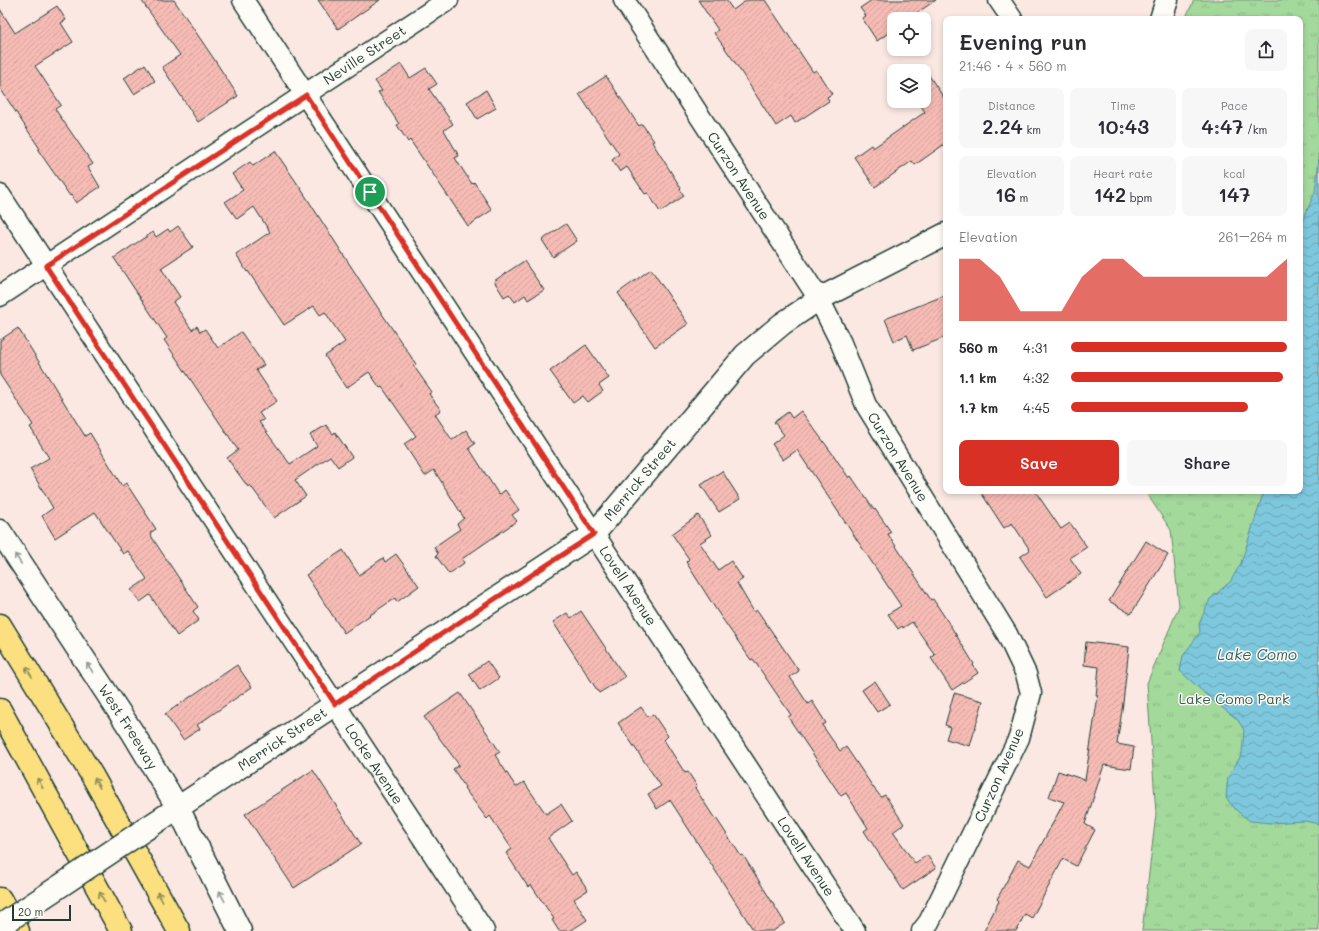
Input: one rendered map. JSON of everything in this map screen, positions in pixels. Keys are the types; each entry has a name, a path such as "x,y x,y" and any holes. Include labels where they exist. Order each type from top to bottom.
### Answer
{"highway":[{"path":"0,625 93,776 179,931"},
{"path":"0,710 121,931"},
{"path":"0,899 18,931"}],"street":[{"name":"Lovell Avenue","path":"243,0 855,931"},
{"name":"Neville Street","path":"0,296 448,0"},
{"name":"Curzon Avenue","path":"624,0 819,299 841,343 866,405 1007,634 1026,674 1031,693 1019,738 929,922 922,931"},
{"path":"999,0 1010,16"},
{"path":"1162,16 1167,0"},
{"name":"Locke Avenue","path":"0,195 484,931"},
{"name":"Merrick Street","path":"0,926 594,534 745,355 782,324 819,299 943,236"},
{"name":"West Freeway","path":"0,531 133,733 178,808 240,931"}],"green space":[{"name":"Lake Como Park","path":"1194,0 1319,0 1319,931 1142,931 1156,814 1147,683 1179,606 1171,530 1147,494 1303,494 1303,16 1186,16"}],"water":[{"name":"Lake Como","path":"1319,159 1319,824 1305,821 1270,823 1250,821 1237,811 1226,798 1228,777 1242,754 1244,730 1237,719 1211,699 1180,671 1183,656 1200,632 1199,624 1210,599 1230,582 1241,563 1263,494 1303,494 1303,220 1315,192"}],"building":[{"path":"141,0 174,0 238,96 198,122 162,67 180,55"},
{"path":"318,0 380,0 338,29"},
{"path":"698,0 726,0 733,10 747,0 765,0 813,72 816,70 832,94 827,97 829,101 795,123 791,116 776,126 714,33 718,30"},
{"path":"872,0 936,0 918,12 887,12 887,34 877,41 862,18 866,16 860,8"},
{"path":"57,6 66,20 61,23 73,42 35,66 61,105 55,109 93,164 88,167 100,187 76,203 38,150 40,149 0,88 0,9 15,33"},
{"path":"145,64 155,81 134,94 124,78"},
{"path":"401,64 410,78 426,68 437,84 429,89 453,124 444,130 459,156 455,158 472,184 474,182 492,210 468,226 410,140 408,142 397,125 399,124 378,92 382,91 375,81"},
{"path":"606,76 639,126 642,124 654,141 652,142 681,188 680,189 684,196 660,212 648,193 645,194 627,167 620,172 612,160 619,154 579,94"},
{"path":"931,78 943,96 943,145 915,165 912,161 875,187 854,157 871,145 873,148 925,112 922,108 931,108"},
{"path":"486,90 496,108 477,119 467,102"},
{"path":"275,151 416,364 413,365 432,392 429,394 441,410 435,414 452,440 466,430 475,444 469,448 499,495 505,490 519,510 512,515 517,521 462,559 464,563 449,574 436,556 438,554 434,547 460,529 457,524 464,518 434,470 425,476 404,444 416,436 382,387 380,388 369,372 346,388 325,356 345,342 325,312 320,315 314,306 284,325 236,255 270,232 254,207 237,219 225,202 243,190 232,174 250,162 253,166"},
{"path":"566,224 577,241 553,257 542,240"},
{"path":"178,226 193,247 161,268 180,297 173,302 192,330 197,326 200,332 205,329 218,348 241,332 264,365 256,370 277,401 259,413 264,420 259,422 290,464 317,446 310,435 326,425 333,434 335,432 352,457 338,467 330,456 295,480 306,496 274,518 250,485 248,487 227,458 238,450 164,340 167,338 114,258 153,232 156,237 168,229 170,232"},
{"path":"524,261 544,290 528,300 525,295 515,302 509,294 504,297 494,281"},
{"path":"651,269 688,324 655,347 618,293"},
{"path":"943,296 943,338 913,350 907,335 894,341 885,319"},
{"path":"18,328 85,436 90,433 122,486 126,483 156,529 150,533 153,539 198,607 193,611 199,620 177,636 150,595 140,602 131,590 147,579 128,551 123,554 95,512 55,538 42,516 53,508 30,469 49,458 30,427 33,425 0,375 0,340"},
{"path":"586,345 609,378 599,385 603,391 588,402 583,396 573,403 550,371"},
{"path":"801,411 849,478 851,476 891,532 888,534 931,600 933,599 974,664 973,665 978,673 952,690 931,658 935,655 912,622 903,628 902,626 898,629 888,614 901,606 797,450 783,460 772,444 784,435 774,422 788,412 792,418"},
{"path":"722,471 740,499 719,512 701,485"},
{"path":"982,494 1037,494 1061,529 1070,523 1087,547 1070,558 1081,574 1047,597 1020,557 1030,550 1012,523 1004,528"},
{"path":"698,515 712,535 700,543 718,570 731,561 743,579 737,583 754,612 757,610 799,671 790,677 808,704 812,701 826,723 822,725 840,751 846,747 873,787 881,797 885,795 904,824 893,832 915,863 927,855 936,868 903,890 864,831 868,828 846,793 841,796 788,717 791,715 753,659 751,660 717,611 686,562 689,559 672,534"},
{"path":"1146,541 1168,555 1131,614 1109,601"},
{"path":"343,550 359,575 383,558 385,562 396,554 419,586 397,602 395,598 344,633 306,575"},
{"path":"581,611 625,677 599,693 553,622 567,613 571,618"},
{"path":"1086,642 1129,647 1117,744 1134,747 1131,769 1104,765 1085,824 1095,830 1076,866 1063,859 1032,918 1025,914 1016,931 984,931 999,901 997,899 1018,860 1030,866 1064,802 1049,797 1058,771 1085,780 1098,696 1096,696 1099,667 1084,665"},
{"path":"487,661 499,678 480,691 469,674"},
{"path":"237,665 252,687 197,725 200,729 183,740 165,714"},
{"path":"875,681 890,704 877,712 862,690"},
{"path":"460,693 500,752 495,755 516,787 524,782 546,814 561,804 572,821 548,838 572,875 576,872 588,890 574,899 587,920 570,931 559,931 552,920 554,919 531,885 528,887 506,853 512,849 490,816 487,819 464,788 465,787 453,769 459,765 424,717"},
{"path":"954,693 983,701 970,746 946,739 950,727 945,725"},
{"path":"641,707 648,717 653,714 668,736 664,740 685,773 688,772 697,786 695,788 715,819 716,818 741,856 743,855 785,923 773,931 754,931 670,800 657,809 648,794 661,786 618,723"},
{"path":"313,770 361,844 294,888 245,814"}],"route":[{"path":"306,95 370,192 594,534 335,704 46,266 306,95"}]}
